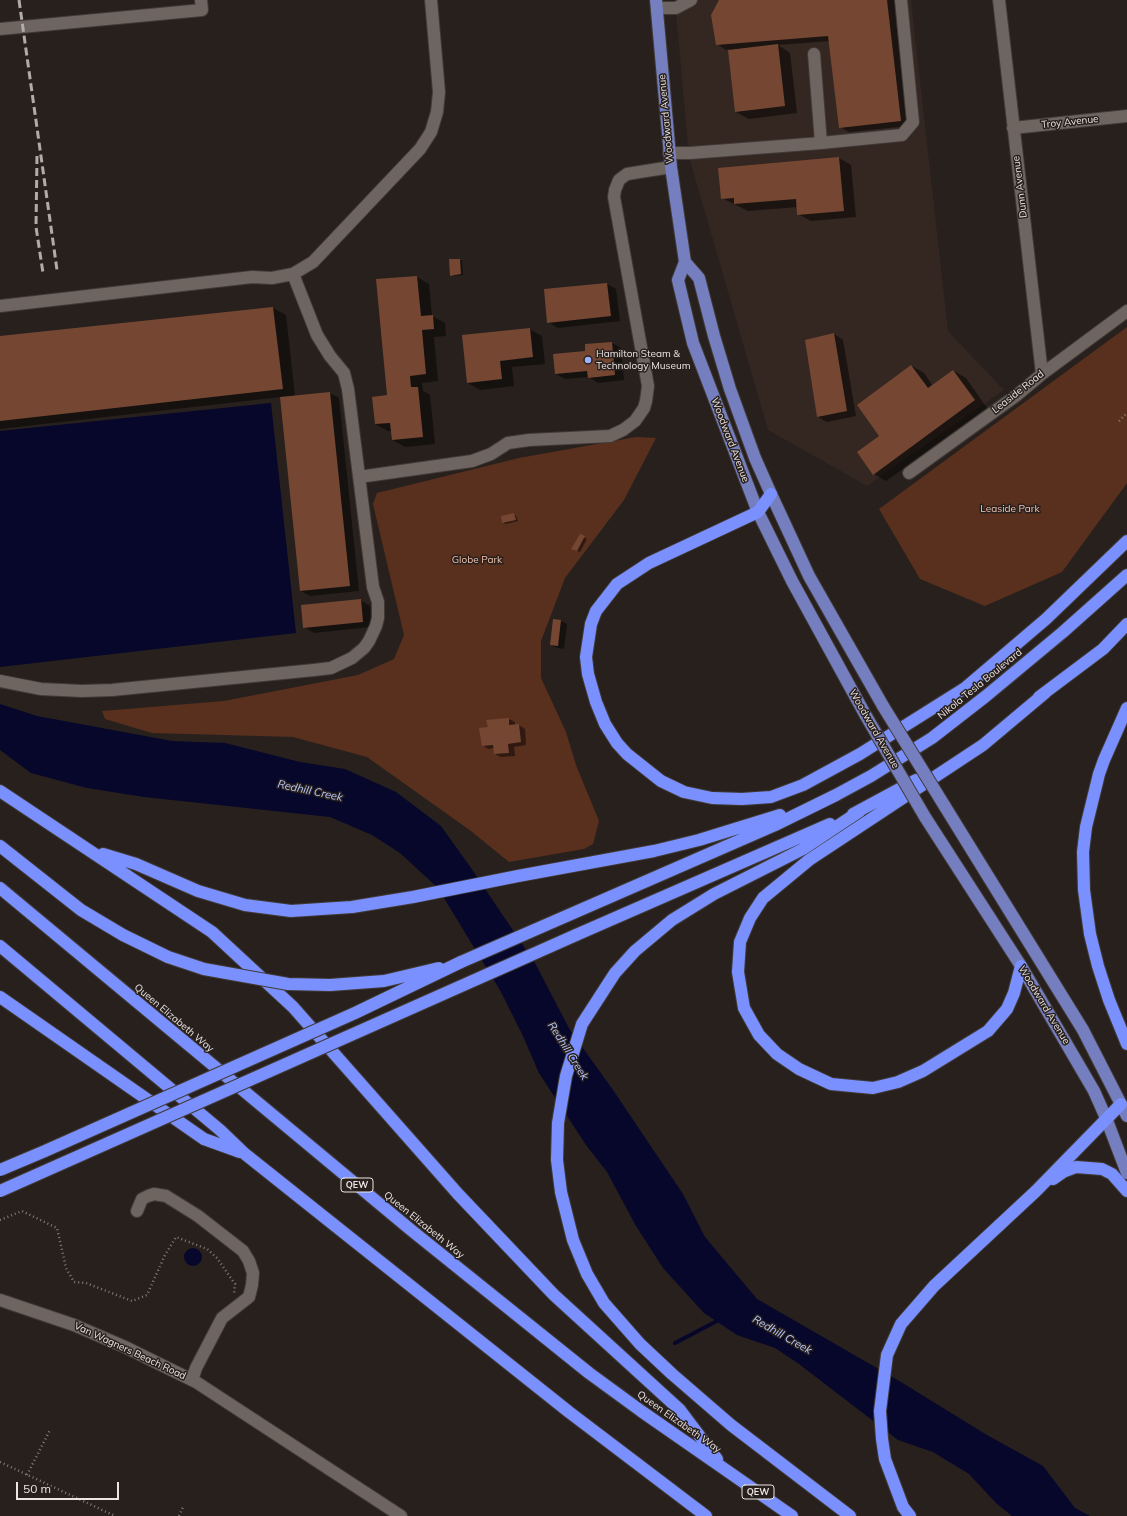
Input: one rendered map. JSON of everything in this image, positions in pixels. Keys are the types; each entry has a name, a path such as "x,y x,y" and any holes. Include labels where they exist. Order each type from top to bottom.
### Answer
{"highway":[{"path":"771,494 758,512 649,563 617,584 596,611 588,640 586,657 590,686 605,724 617,743 633,760 661,781 684,792 712,798 742,799 771,797 803,785 860,754 965,688 1046,619 1127,541"},
{"name":"Nikola Tesla Boulevard","path":"836,795 932,738 986,696 1063,632 1127,575"},
{"path":"1021,966 1014,993 1007,1009 988,1031 923,1071 898,1082 873,1088 831,1084 798,1069 777,1054 759,1035 744,1008 738,972 740,942 750,918 763,898 809,860 983,745 1045,693 1103,649 1127,624"},
{"path":"0,1191 576,935 860,811 915,781 1045,693"},
{"path":"1127,708 1099,774 1086,827 1083,852 1084,890 1090,934 1109,1000 1127,1044"},
{"path":"0,791 212,932 293,1007 458,1194 554,1295 680,1410 724,1468"},
{"path":"92,851 136,864 198,891 245,906 299,911 360,906 654,851 699,840 760,822 836,795"},
{"path":"0,1170 355,1013 461,962 775,826 836,795"},
{"path":"850,1516 731,1425 640,1344 604,1303 587,1274 573,1240 560,1192 557,1160 558,1123 566,1076 582,1024 598,997 615,973 635,951 672,920 714,894 803,849 860,811"},
{"path":"0,846 81,910 123,936 168,956 204,969 288,984 330,985 384,981 461,962"},
{"name":"Queen Elizabeth Way","path":"0,888 417,1235 589,1373 792,1516"},
{"path":"0,946 214,1125 245,1154 569,1412 706,1516"},
{"path":"0,997 204,1139 245,1154"},
{"path":"910,1516 903,1507 885,1459 880,1411 887,1355 901,1324 934,1286 1036,1191 1121,1104"},
{"path":"1036,1191 1063,1172 1076,1168 1102,1169 1112,1174 1127,1191"}],"main road":[{"name":"Woodward Avenue","path":"656,4 669,153 685,262 678,280 699,362 758,512 792,581 866,716 925,817 1021,966 1087,1079 1106,1118 1127,1173"},
{"name":"Woodward Avenue","path":"685,262 699,278 730,389 755,458 809,576 883,706 1083,1030 1127,1116"}],"street":[{"path":"0,29 202,10 201,0"},
{"path":"0,306 245,277 272,278 293,274 314,262 420,149 431,132 439,99 431,0"},
{"path":"656,4 676,8 690,0"},
{"path":"669,153 690,153 821,143 902,135 913,122 901,0"},
{"name":"Dunn Avenue","path":"999,0 1042,374"},
{"path":"814,54 821,143"},
{"name":"Troy Avenue","path":"1013,128 1127,116"},
{"path":"359,477 472,461 491,454 508,443 529,440 610,436 623,430 635,421 644,408 648,386 614,197 619,180 628,174 671,167"},
{"path":"0,681 61,691 102,691 331,668 352,658 364,648 376,626 378,610 376,594 373,587 348,389 344,373 330,356 317,335 293,274"},
{"name":"Leaside Road","path":"909,473 1017,395 1042,374 1127,310"},
{"path":"137,1211 142,1199 154,1194 166,1196 198,1216 243,1251 249,1261 253,1273 249,1297 222,1318 196,1368 192,1380"},
{"name":"Van Wagners Beach Road","path":"0,1300 88,1331 125,1347 192,1380 401,1516"}],"path":[{"path":"1119,421 1127,413"},
{"path":"0,1220 22,1211 57,1228 66,1268 74,1282 86,1283 132,1301 147,1295 165,1255 176,1237 207,1250 217,1258 234,1284 232,1310"},
{"path":"27,1475 50,1430"},
{"path":"0,1462 115,1516"},
{"path":"179,1516 183,1507"}],"shaded area":[{"path":"675,0 911,0 948,331 1004,390 867,486 768,430 689,157"}],"green space":[{"name":"Leaside Park","path":"1127,327 1127,483 1062,572 985,606 920,579 879,509"},
{"name":"Globe Park","path":"636,437 656,438 624,500 565,578 541,641 541,678 566,732 576,765 599,821 593,844 584,849 509,862 471,831 367,757 293,737 152,733 105,719 102,711 224,701 358,675 394,659 404,635 373,504 377,493 519,458"}],"water":[{"path":"271,403 296,633 0,667 0,431"},
{"name":"Redhill Creek","path":"0,704 37,716 172,741 225,743 300,762 345,769 396,792 441,826 471,868 535,963 570,1030 613,1090 683,1194 705,1237 757,1299 896,1379 987,1435 1043,1466 1075,1508 1090,1516 1012,1516 996,1503 969,1474 933,1452 898,1440 799,1364 775,1348 737,1335 704,1313 663,1268 636,1226 607,1172 586,1145 539,1073 501,992 438,888 400,853 372,835 330,817 144,797 87,788 31,773 0,750"},
{"path":"193,1248 199,1251 202,1257 199,1263 193,1266 187,1263 184,1257 187,1251"}],"building":[{"path":"719,0 887,0 901,121 839,128 828,36 716,45 711,15"},
{"path":"778,44 785,106 735,112 728,50"},
{"path":"839,157 844,211 797,215 796,199 734,204 734,198 721,199 718,168"},
{"path":"449,259 460,259 461,274 450,276"},
{"path":"417,276 421,316 433,315 434,329 422,330 426,374 410,376 411,387 418,387 423,437 392,440 390,423 375,424 372,397 387,395 376,279"},
{"path":"607,283 611,316 547,323 544,289"},
{"path":"273,307 283,389 0,421 0,336"},
{"path":"530,328 533,357 500,361 502,379 467,383 462,335"},
{"path":"834,333 847,411 817,417 805,340"},
{"path":"612,342 615,375 588,378 587,371 555,374 553,354 585,351 585,344"},
{"path":"911,365 928,388 953,370 975,400 873,475 857,452 879,436 857,405"},
{"path":"330,392 350,586 300,591 280,397"},
{"path":"514,513 516,520 502,523 501,516"},
{"path":"580,534 585,536 577,551 571,549"},
{"path":"361,599 363,622 303,628 301,605"},
{"path":"553,619 561,620 558,646 550,645"},
{"path":"509,718 509,725 519,724 521,742 508,744 509,753 494,754 493,745 482,746 479,728 488,727 486,720"}],"waterway":[{"path":"675,1343 717,1321"}],"railway":[{"path":"19,0 57,270"},
{"path":"37,156 36,227 43,273"}],"place":[{"name":"Hamilton Steam & Technology Museum","path":"588,360"}]}
